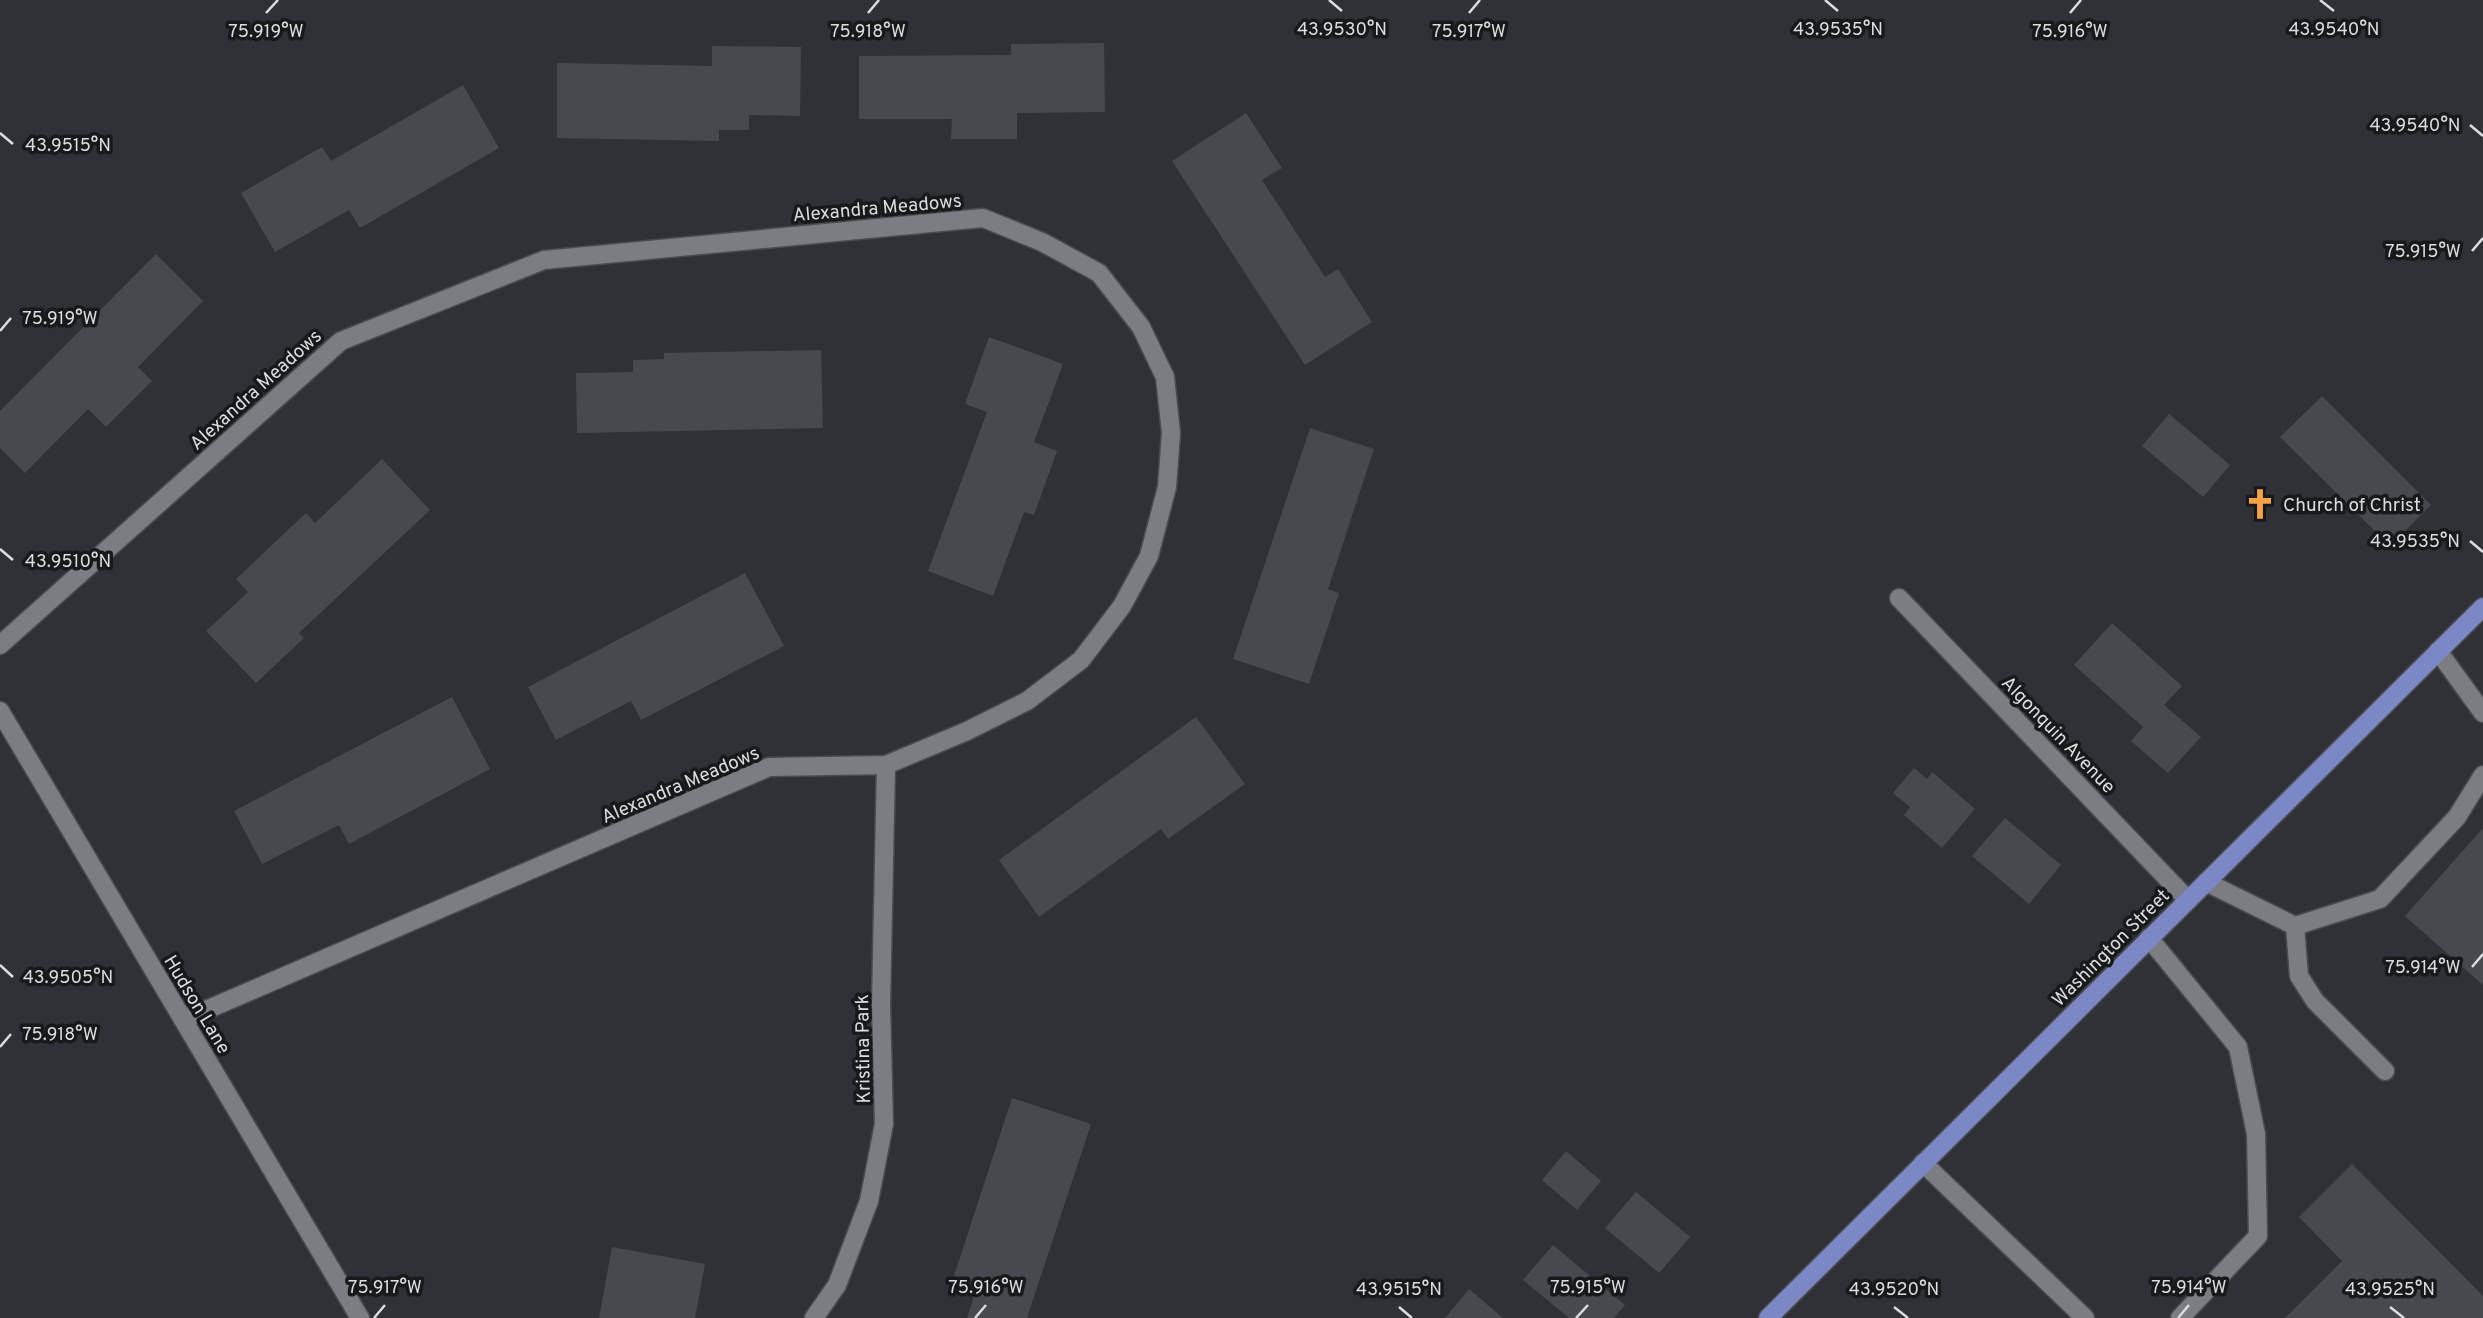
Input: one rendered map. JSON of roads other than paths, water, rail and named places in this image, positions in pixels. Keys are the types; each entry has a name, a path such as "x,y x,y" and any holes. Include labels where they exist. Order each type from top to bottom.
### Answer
{"main road":[{"name":"Washington Street","path":"1768,1318 2483,607"}],"street":[{"name":"Alexandra Meadows","path":"0,645 341,341 544,260 984,218 1042,242 1099,272 1141,327 1165,377 1171,433 1167,487 1149,556 1122,606 1081,660 1027,701 967,731 886,765 769,767 183,1020"},
{"name":"Algonquin Avenue","path":"1899,598 2188,900"},
{"path":"2438,651 2483,713"},
{"name":"Hudson Lane","path":"0,711 360,1318"},
{"name":"Kristina Park","path":"814,1318 837,1285 869,1201 884,1124 881,1004 886,765"},
{"path":"2206,882 2295,926 2380,899 2457,817 2483,775"},
{"path":"2295,926 2299,976 2315,1002 2385,1071"},
{"path":"2149,938 2238,1048 2256,1134 2258,1236 2180,1318"},
{"path":"1923,1163 2085,1318"}],"place":[{"name":"Church of Christ","path":"2260,504"}]}
